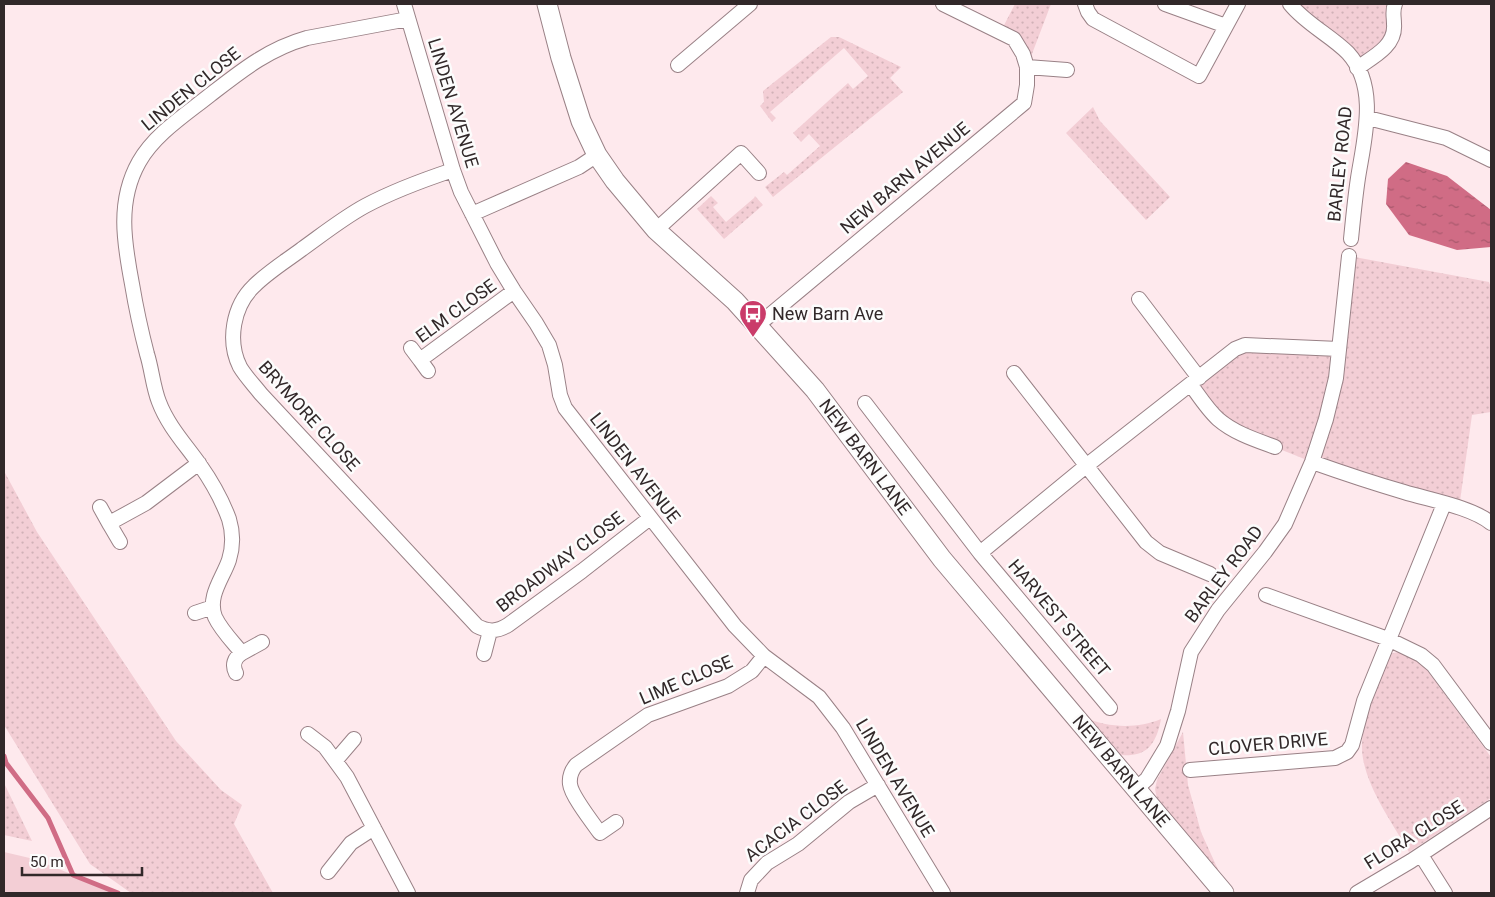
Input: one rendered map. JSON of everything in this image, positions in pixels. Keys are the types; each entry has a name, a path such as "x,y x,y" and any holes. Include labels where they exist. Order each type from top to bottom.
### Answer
{"main road":[{"name":"NEW BARN LANE","path":"547,4 576,106 585,130 597,155 620,187 656,230 723,290 758,325 824,402 942,560 1224,893"}],"street":[{"name":"LINDEN AVENUE","path":"404,4 453,170 472,214 514,291 536,322 548,345 555,365 560,395 565,408 735,626 764,656 794,680 811,690 827,705 844,728 943,893"},
{"path":"678,65 750,4"},
{"name":"NEW BARN AVENUE","path":"758,325 1024,103 1028,85 1027,67 1024,54 1014,39 943,4"},
{"path":"1085,4 1093,19 1199,76 1238,4"},
{"path":"1165,4 1226,26"},
{"name":"BARLEY ROAD","path":"1290,4 1305,20 1348,54 1357,68 1367,102 1368,118 1358,177 1351,239"},
{"path":"1357,68 1380,52 1391,40 1394,32 1393,14 1395,4"},
{"name":"LINDEN CLOSE","path":"213,607 215,591 229,560 231,529 217,492 174,430 159,402 139,321 123,228 125,200 133,174 146,151 155,141 184,116 265,55 292,42 307,38 408,19"},
{"path":"1027,67 1067,70"},
{"path":"1368,118 1446,138 1491,160"},
{"path":"656,230 741,153 759,173"},
{"path":"472,214 579,167 597,155"},
{"name":"BRYMORE CLOSE","path":"453,170 412,184 363,207 262,279 246,295 240,306 234,323 233,341 240,366 261,394 477,626 490,631"},
{"path":"980,553 1086,466 1235,349 1245,345 1339,349 1349,256"},
{"name":"ELM CLOSE","path":"411,348 424,366 514,291"},
{"path":"1139,300 1195,382 1214,415 1237,432 1275,447"},
{"name":"BARLEY ROAD","path":"1136,789 1147,778 1167,746 1178,711 1191,652 1218,610 1285,524 1312,462 1326,418 1336,378 1339,349"},
{"path":"1014,373 1146,542 1160,552 1210,574"},
{"name":"HARVEST STREET","path":"865,403 980,553 1110,708"},
{"path":"1312,462 1368,482 1470,512 1491,523"},
{"path":"110,525 114,520 146,503 199,464"},
{"name":"CLOVER DRIVE","path":"1190,770 1335,758 1344,755 1352,745 1364,701 1444,504"},
{"path":"100,507 120,542"},
{"name":"BROADWAY CLOSE","path":"490,631 503,629 650,518"},
{"path":"1266,595 1388,639 1421,655 1433,665 1491,743"},
{"path":"195,613 213,607 218,623 242,653"},
{"path":"484,654 490,631"},
{"path":"236,673 234,663 239,656 262,642"},
{"name":"LIME CLOSE","path":"616,822 600,833 571,790 571,774 576,765 648,715 728,686 752,671 764,656"},
{"path":"308,734 326,747 347,777 408,893"},
{"path":"336,760 354,739"},
{"name":"ACACIA CLOSE","path":"747,893 751,880 767,863 798,844 849,802 878,785"},
{"name":"FLORA CLOSE","path":"1357,893 1491,808"},
{"path":"328,872 351,844 374,828"},
{"path":"1421,854 1445,893"}],"shaded area":[{"path":"1015,4 1051,4 1027,67 1023,54 1000,33"},
{"path":"1290,4 1398,4 1391,40 1357,68"},
{"path":"831,37 839,37 901,67 890,78 903,92 773,197 765,187 784,172 787,175 820,146 809,134 801,142 793,133 848,83 853,89 868,76 844,48 770,112 776,118 772,122 760,106 764,102 763,91"},
{"path":"1093,107 1100,121 1170,197 1146,220 1066,133"},
{"path":"711,196 718,203 713,207 726,222 755,196 763,205 724,239 697,209"},
{"path":"1349,256 1489,282 1491,288 1491,412 1472,415 1459,508 1312,462 1237,432 1191,385 1235,349 1339,349"},
{"path":"4,471 37,532 176,741 221,790 242,805 234,824 273,893 131,893 90,864 4,725"},
{"path":"1400,652 1415,657 1424,666 1491,757 1491,798 1409,852 1372,788 1363,760 1362,747 1368,714 1388,657 1393,653"},
{"path":"1084,717 1093,721 1122,726 1132,726 1161,719 1158,732 1148,748 1138,754 1126,755 1114,752"},
{"path":"1183,732 1188,785 1201,832 1220,874 1158,804 1155,789 1157,780"},
{"path":"4,783 32,841 4,835"},
{"path":"4,852 34,859 118,893 4,893"}],"water":[{"path":"1406,162 1447,176 1491,210 1491,247 1457,250 1409,235 1386,204 1388,179"}],"waterway":[{"path":"4,756 6,763 48,818 73,875 118,893"}],"place":[{"name":"New Barn Ave","path":"753,338"}]}
